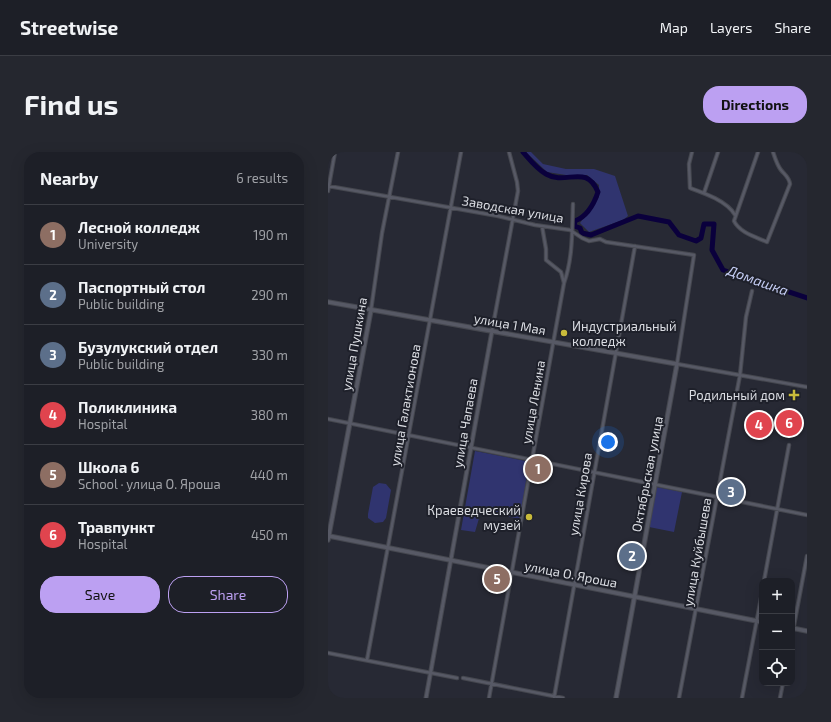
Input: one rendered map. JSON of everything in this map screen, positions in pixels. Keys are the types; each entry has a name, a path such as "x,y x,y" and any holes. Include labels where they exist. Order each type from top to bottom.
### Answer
{"main road":[{"name":"улица 1 Мая","path":"328,302 677,364"},
{"name":"улица Пушкина","path":"328,538 371,310"},
{"name":"Октябрьская улица","path":"616,698 677,364"},
{"name":"улица О. Яроша","path":"328,538 389,548 757,621"},
{"path":"795,628 807,631"}],"street":[{"path":"328,191 335,152"},
{"name":"улица Пушкина","path":"371,310 382,233 398,152"},
{"name":"улица Галактионова","path":"367,660 410,435 461,152"},
{"name":"улица Чапаева","path":"426,698 518,191 509,152"},
{"path":"692,152 689,164 690,188 704,193 731,209 735,215"},
{"path":"704,193 718,152"},
{"path":"758,152 734,221 736,225 746,233 768,242 790,184 787,176 776,163 773,152"},
{"name":"Заводская улица","path":"328,186 570,230 589,240 600,240 693,254"},
{"name":"улица Ленина","path":"489,698 513,572 553,342 564,283 568,272 573,232 573,204"},
{"path":"542,226 546,249 546,260 561,272 564,283"},
{"name":"улица Кирова","path":"554,697 635,246"},
{"name":"Октябрьская улица","path":"677,364 689,295 693,254"},
{"name":"улица Куйбышева","path":"679,698 740,375 746,317 752,292"},
{"name":"улица 1 Мая","path":"677,364 807,387"},
{"path":"328,419 807,515"},
{"path":"765,578 789,445"},
{"path":"795,618 807,556"},
{"path":"742,698 759,610"},
{"path":"328,653 457,678"},
{"path":"463,678 563,698"},
{"path":"780,698 782,686"}],"shaded area":[{"path":"526,152 531,152 543,164 566,169 594,169 615,176 628,216 623,220 589,232 580,223 599,197 599,185 587,175 566,175 547,172"},
{"path":"475,451 526,461 529,463 520,519 506,516 506,514 484,512 480,515 475,532 461,530"},
{"path":"379,483 386,484 391,490 386,518 383,522 375,523 368,518 368,514 373,487"},
{"path":"656,487 682,492 674,532 649,527"}],"waterway":[{"name":"Домашка","path":"523,152 546,174 561,178 582,177 593,183 598,192 595,201 587,213 575,221 574,226 580,228 582,233 591,235 638,216 669,222 679,235 696,241 701,238 704,224 714,224 712,250 723,270 807,298"}],"place":[{"name":"Индустриальный колледж","path":"564,333"},
{"name":"Родильный дом","path":"794,395"},
{"name":"Травпункт","path":"789,423"},
{"name":"Поликлиника","path":"759,425"},
{"name":"Лесной колледж","path":"538,469"},
{"name":"Бузулукский отдел","path":"731,492"},
{"name":"Краеведческий музей","path":"529,517"},
{"name":"Паспортный стол","path":"632,556"},
{"name":"Школа 6","path":"497,579"}]}
